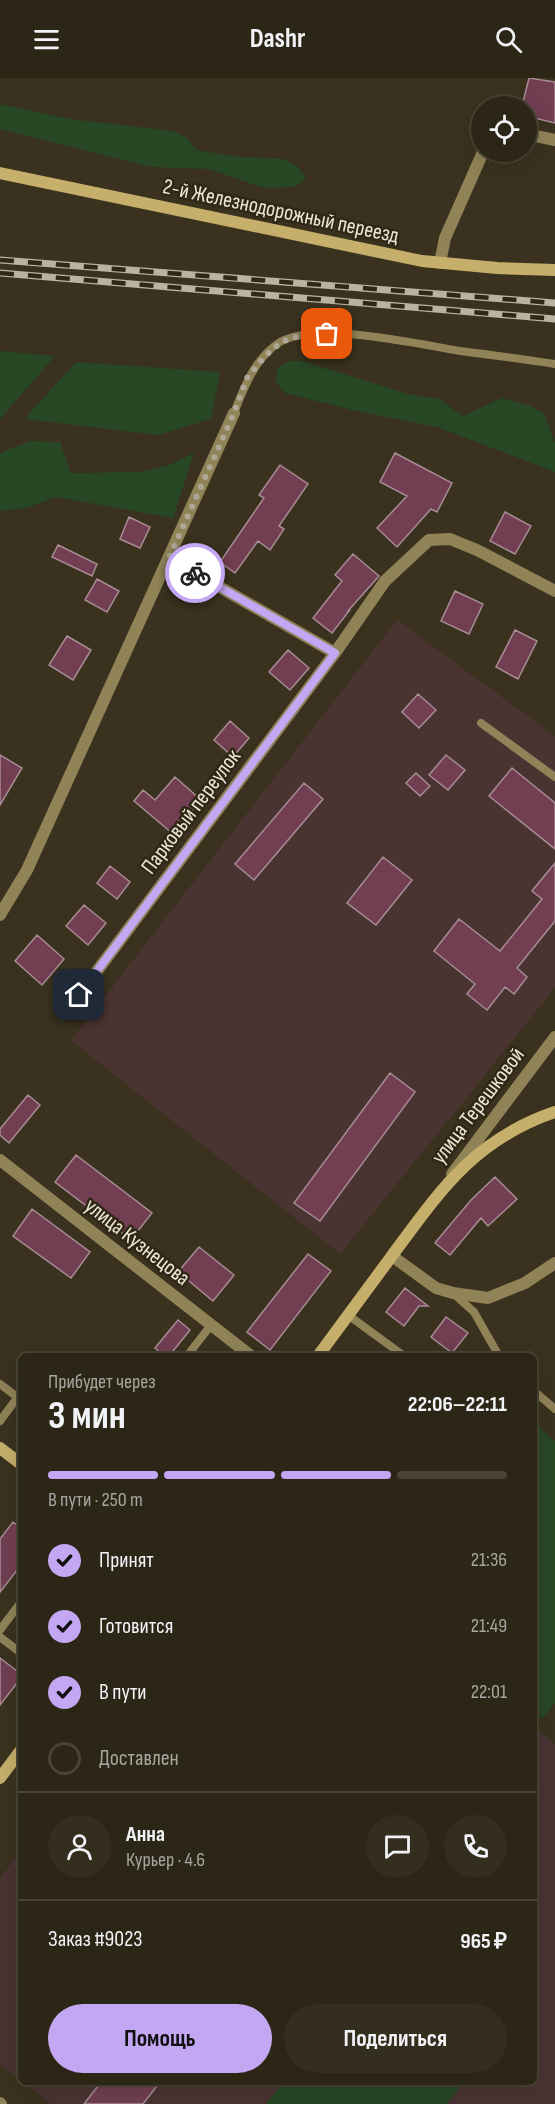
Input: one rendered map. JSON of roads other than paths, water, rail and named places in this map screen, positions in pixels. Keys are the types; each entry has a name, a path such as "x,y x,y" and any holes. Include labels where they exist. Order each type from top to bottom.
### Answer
{"street":[{"path":"537,136 555,140"},
{"path":"440,263 445,238 479,162"},
{"name":"2-й Железнодорожный переезд","path":"0,173 411,259 497,268 555,270"},
{"path":"0,915 27,870 234,413"},
{"name":"Парковый переулок","path":"79,995 335,653 385,581 429,540 450,539 477,550 555,591"},
{"path":"169,558 335,653"},
{"name":"улица Терешковой","path":"320,1353 555,1037"},
{"name":"улица Терешковой","path":"433,1199 470,1160 506,1134 555,1112"},
{"name":"улица Кузнецова","path":"0,1160 247,1353"},
{"path":"392,1256 436,1288 488,1298 525,1283 555,1263"},
{"path":"0,1448 18,1462"},
{"path":"0,1778 18,1754"}],"lane":[{"path":"234,413 247,378 264,357 281,342 308,333 374,338 555,364"},
{"path":"480,723 555,777"},
{"path":"453,1293 474,1312 497,1353"},
{"path":"348,1315 400,1353"},
{"path":"189,1353 211,1325"},
{"path":"0,1384 18,1398"},
{"path":"537,1394 555,1409"},
{"path":"0,1421 18,1400"},
{"path":"0,1630 18,1606"},
{"path":"0,1637 18,1651"}],"railway":[{"path":"0,260 555,303"},
{"path":"0,273 555,319"}]}
